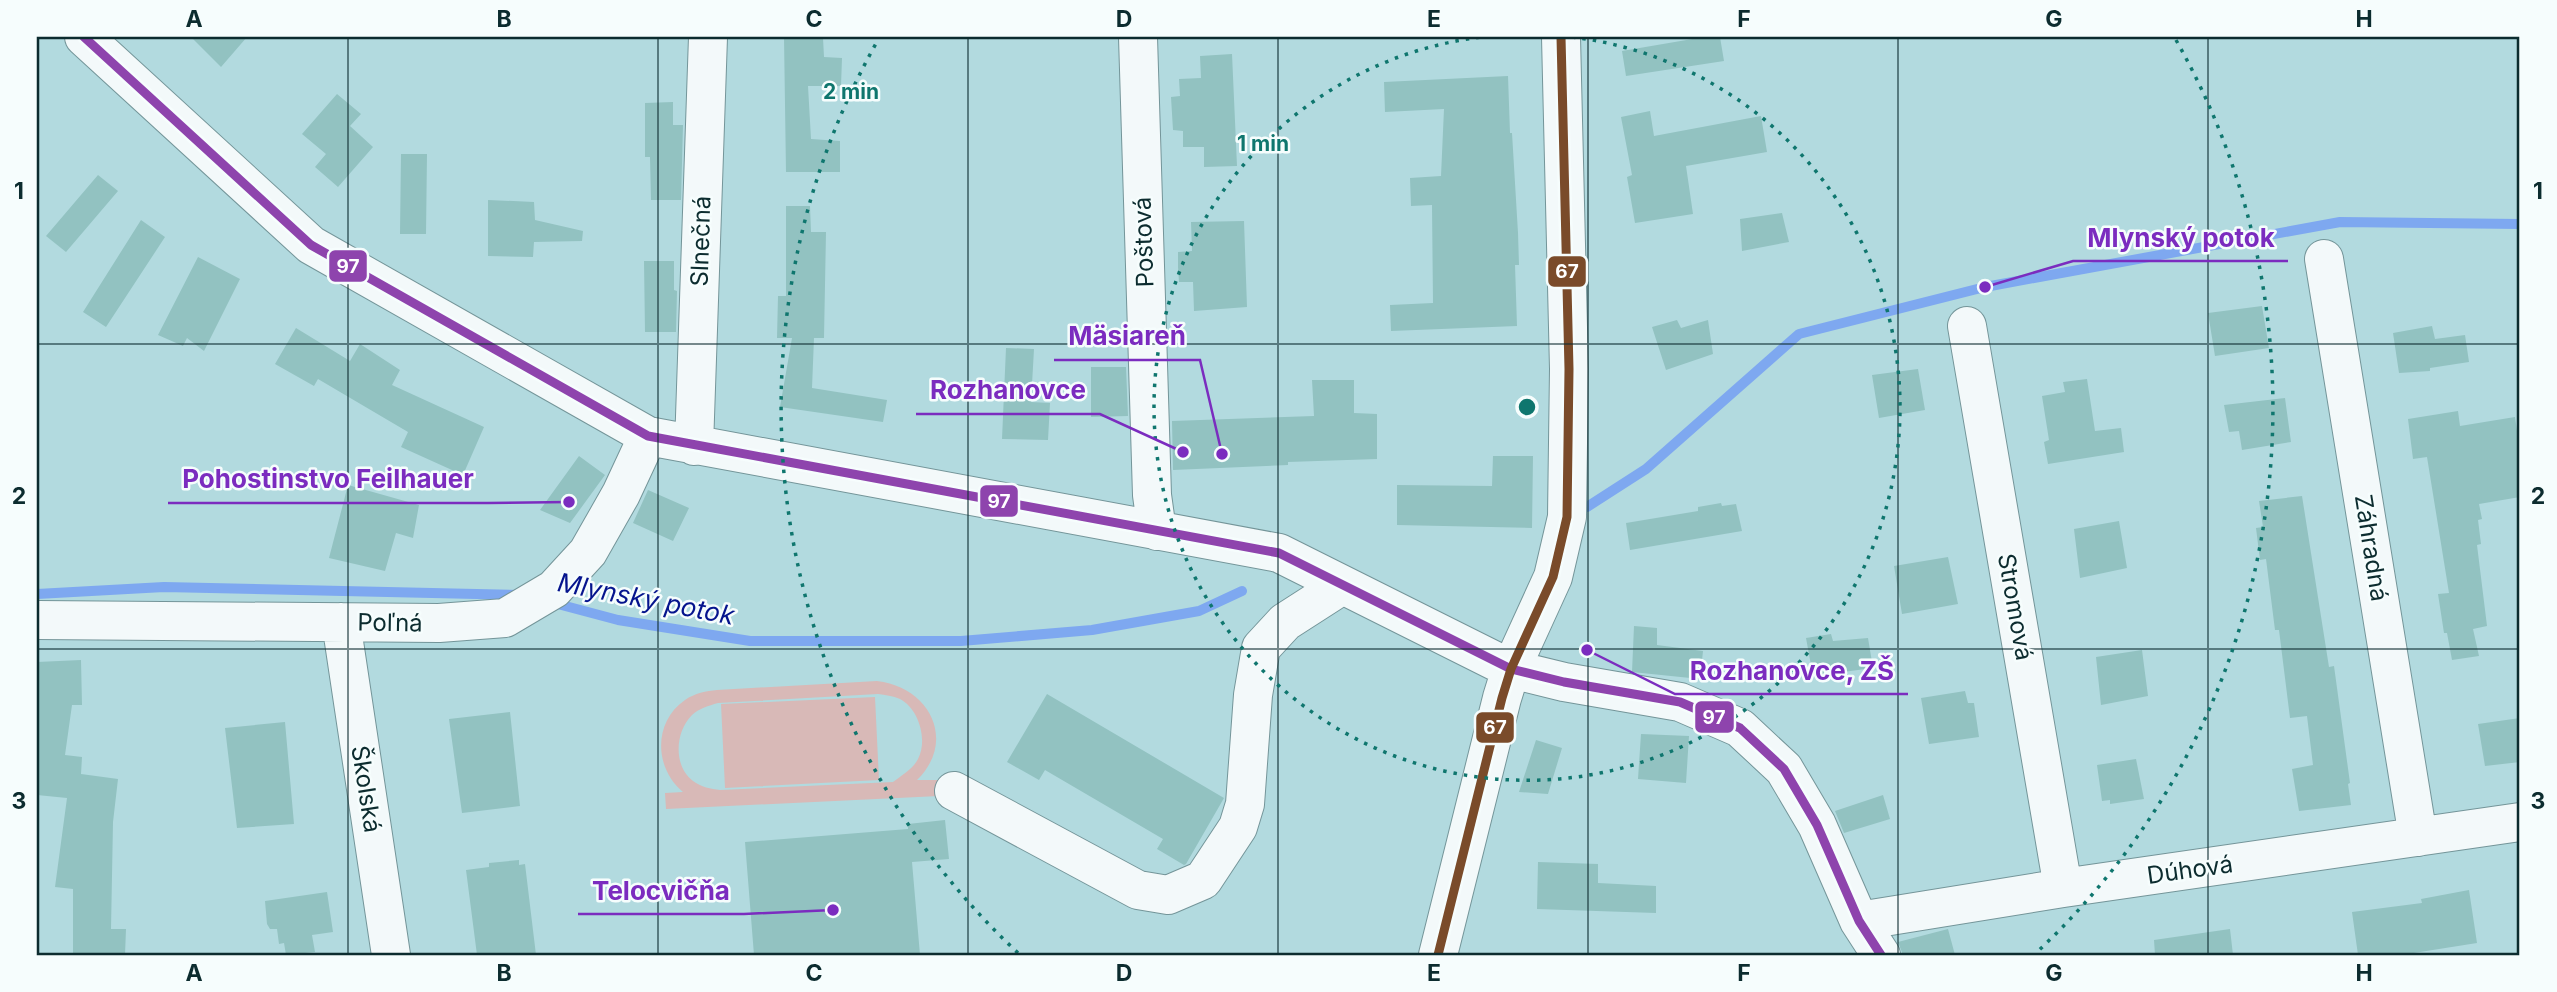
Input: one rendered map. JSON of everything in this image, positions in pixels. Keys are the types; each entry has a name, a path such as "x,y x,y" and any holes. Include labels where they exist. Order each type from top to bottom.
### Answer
{"street":[{"path":"84,37 311,245 648,436 1279,553 1511,669 1564,682 1680,702 1740,728 1784,769 1817,825 1859,921 1881,955"},
{"name":"Slnečná","path":"694,446 708,37"},
{"name":"Poštová","path":"1138,37 1152,495 1157,531"},
{"path":"1438,955 1502,698 1511,669 1553,577 1567,517 1569,381 1561,37"},
{"name":"Záhradná","path":"2324,259 2418,837"},
{"name":"Stromová","path":"1967,326 2063,888"},
{"name":"Poľná","path":"37,620 439,623 505,618 554,589 588,552 621,494 648,436"},
{"path":"954,791 1138,890 1168,895 1203,880 1238,827 1245,804 1253,695 1261,648 1285,622 1341,586"},
{"name":"Školská","path":"341,622 391,955"},
{"name":"Dúhová","path":"1859,921 2063,888 2520,822"}],"shaded area":[{"path":"877,681 896,685 923,705 932,718 936,733 935,749 929,765 917,780 938,780 939,796 666,809 665,793 683,792 673,782 662,758 661,745 667,720 685,700 717,690","holes":["881,694 907,704 917,717 922,734 921,751 916,763 893,782 720,790 696,783 682,767 679,758 682,730 692,715 707,706 718,703"]},
{"path":"875,697 879,780 725,788 721,704"}],"building":[{"path":"191,37 247,37 221,67"},
{"path":"784,37 823,38 824,57 842,58 841,86 808,86 811,139 840,141 840,172 786,172"},
{"path":"1704,37 1720,37 1724,61 1626,76 1622,51"},
{"path":"1232,54 1237,166 1204,167 1204,147 1183,147 1183,131 1173,130 1171,97 1180,96 1179,79 1201,78 1200,56"},
{"path":"1508,76 1518,233 1519,265 1515,265 1517,326 1391,331 1390,305 1433,303 1432,205 1411,206 1410,178 1441,176 1444,109 1385,112 1384,82"},
{"path":"337,94 361,114 350,126 373,147 338,187 315,167 326,154 302,134"},
{"path":"673,102 673,125 683,125 681,200 651,200 650,157 645,157 645,103"},
{"path":"1650,111 1654,136 1761,116 1767,152 1686,166 1693,214 1635,223 1627,177 1632,175 1621,117"},
{"path":"401,154 427,154 426,234 400,234"},
{"path":"98,175 118,191 66,252 46,236"},
{"path":"488,200 534,202 535,220 583,231 582,241 534,242 533,257 488,256"},
{"path":"786,206 810,206 811,232 826,232 824,338 814,338 812,388 887,400 883,422 780,407 792,338 777,338 778,296 786,296"},
{"path":"1782,213 1789,242 1742,251 1740,219"},
{"path":"141,220 165,237 106,327 83,312"},
{"path":"1244,221 1247,307 1194,311 1193,282 1179,282 1178,267 1178,252 1192,251 1191,222"},
{"path":"198,257 240,279 204,351 187,338 183,346 158,335"},
{"path":"644,261 674,261 674,290 677,291 676,332 645,332"},
{"path":"2262,306 2269,348 2215,356 2208,313"},
{"path":"1677,320 1681,328 1708,320 1713,354 1666,370 1652,327"},
{"path":"2432,326 2435,339 2465,335 2469,362 2430,368 2430,371 2399,373 2393,333"},
{"path":"296,328 350,361 360,344 400,370 392,385 484,427 463,475 401,447 408,432 318,379 314,386 275,364"},
{"path":"1006,348 1034,349 1031,402 1050,403 1048,440 1002,439"},
{"path":"1091,367 1126,367 1128,416 1091,417"},
{"path":"1918,369 1925,410 1879,418 1872,375"},
{"path":"2087,379 2095,431 2121,428 2124,452 2048,464 2044,442 2049,440 2042,396 2065,392 2063,382"},
{"path":"1312,380 1354,380 1354,413 1377,414 1377,459 1173,470 1172,421 1314,416"},
{"path":"2285,398 2291,442 2242,450 2239,431 2229,432 2224,405"},
{"path":"2458,411 2460,426 2515,417 2520,452 2520,497 2479,504 2482,519 2478,520 2481,544 2477,545 2487,626 2473,629 2479,656 2452,660 2447,633 2444,633 2438,594 2449,593 2427,457 2413,459 2408,419"},
{"path":"579,456 605,475 570,523 540,510"},
{"path":"1493,456 1533,456 1532,528 1397,525 1397,485 1492,486"},
{"path":"348,485 419,505 413,538 396,533 385,571 329,558"},
{"path":"648,490 689,508 673,541 633,523"},
{"path":"2302,496 2329,667 2334,666 2351,805 2299,811 2292,769 2313,765 2307,716 2290,718 2279,630 2275,630 2266,559 2260,560 2256,528 2263,527 2259,501"},
{"path":"1721,503 1722,506 1736,504 1742,531 1630,550 1626,523 1698,511 1698,507"},
{"path":"2119,521 2127,568 2080,578 2074,529"},
{"path":"1948,557 1958,604 1902,614 1894,566"},
{"path":"1634,626 1657,628 1657,645 1703,651 1700,679 1632,672"},
{"path":"1831,634 1833,641 1868,638 1873,668 1813,676 1806,638"},
{"path":"2142,650 2148,696 2101,705 2096,657"},
{"path":"81,660 82,705 72,705 65,755 82,757 81,774 118,779 113,822 111,929 126,929 125,955 73,953 73,889 55,887 67,798 37,795 37,662"},
{"path":"1965,691 1968,703 1974,703 1979,737 1929,744 1921,698"},
{"path":"1047,694 1224,798 1186,864 1157,849 1163,839 1045,770 1039,780 1007,762"},
{"path":"510,712 520,806 462,813 449,719"},
{"path":"2520,718 2520,762 2485,766 2478,724"},
{"path":"285,722 294,824 237,828 225,728"},
{"path":"1641,734 1689,736 1686,783 1638,779"},
{"path":"1536,740 1562,748 1548,794 1519,792"},
{"path":"2136,759 2144,799 2110,804 2110,800 2102,801 2097,765"},
{"path":"1883,795 1890,819 1844,833 1835,811"},
{"path":"945,820 949,859 912,862 920,955 754,955 745,842 908,829 908,824"},
{"path":"519,860 519,865 525,864 536,955 477,955 466,870 489,867 489,863"},
{"path":"1538,862 1598,864 1598,883 1656,886 1656,913 1537,909"},
{"path":"2469,890 2477,943 2401,955 2358,955 2352,912 2422,903 2421,899"},
{"path":"327,892 333,932 312,935 315,952 286,955 284,943 279,944 277,929 270,929 267,924 265,901"},
{"path":"1948,929 1955,955 1903,955 1898,942"},
{"path":"2230,929 2233,955 2155,955 2154,940"}],"waterway":[{"name":"Mlynský potok","path":"1587,507 1646,469 1799,334 1985,287 2340,222 2520,224"},
{"name":"Mlynský potok","path":"37,594 164,587 522,595"},
{"name":"Mlynský potok","path":"554,603 618,620 750,641 961,641 1092,630 1199,611 1242,591"}],"transit line":[{"name":"97","path":"84,37 311,245 648,436 1279,553 1511,669 1564,682 1680,702 1740,728 1784,769 1817,825 1859,921 1881,955"},
{"name":"67","path":"1438,955 1502,698 1511,669 1553,577 1567,517 1569,369 1561,37"}],"place":[{"name":"Mlynský potok","path":"1985,287"},
{"name":"Rozhanovce","path":"1183,452"},
{"name":"Mäsiareň","path":"1222,454"},
{"name":"Pohostinstvo Feilhauer","path":"569,502"},
{"name":"Rozhanovce, ZŠ","path":"1587,650"},
{"name":"Telocvičňa","path":"833,910"}]}
